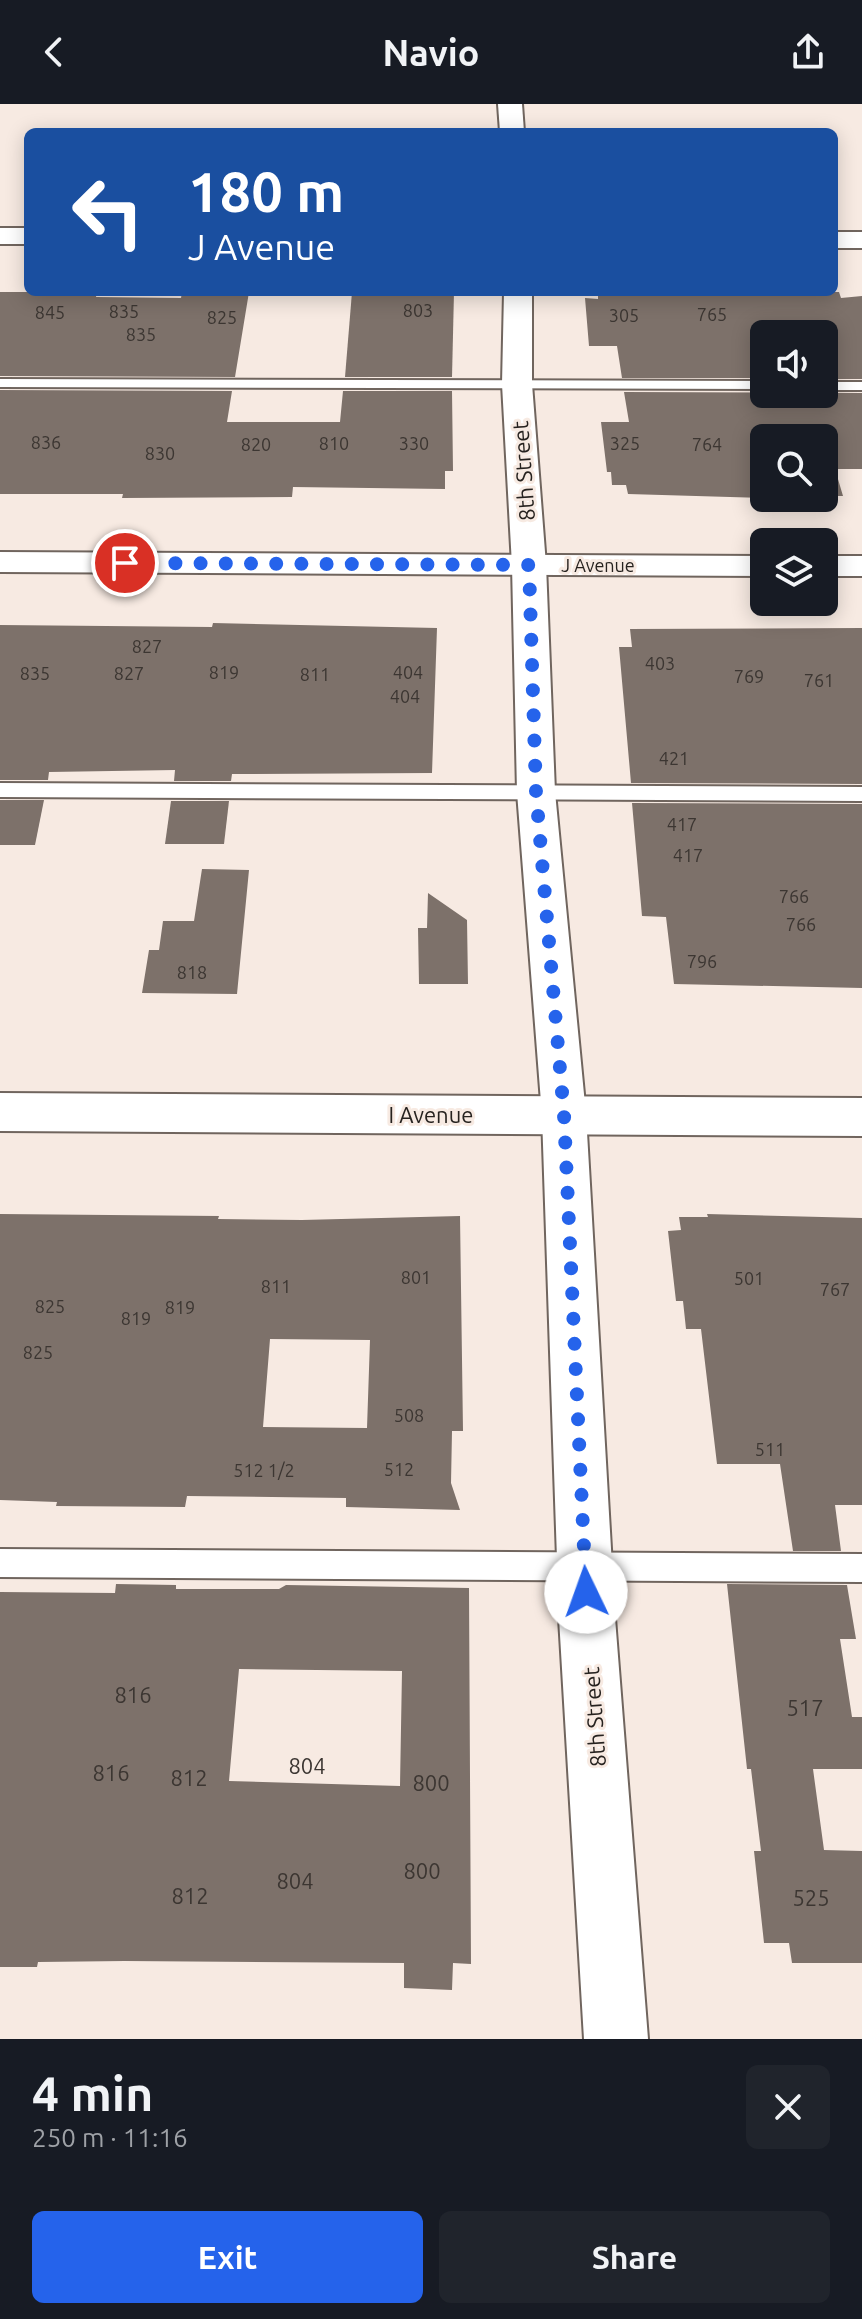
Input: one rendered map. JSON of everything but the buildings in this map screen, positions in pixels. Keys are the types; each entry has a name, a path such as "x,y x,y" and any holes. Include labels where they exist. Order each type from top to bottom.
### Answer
{"street":[{"path":"510,104 512,128"},
{"path":"0,236 24,236"},
{"path":"838,240 862,240"},
{"name":"8th Street","path":"518,296 517,384 529,565 536,792 564,1115 585,1566 616,2039"},
{"name":"J Avenue","path":"0,562 750,566"},
{"path":"838,566 862,566"},
{"name":"I Avenue","path":"0,1112 862,1117"}],"lane":[{"path":"0,383 750,385"},
{"path":"838,386 862,386"},
{"path":"0,790 862,794"},
{"path":"0,1563 862,1568"}],"route":[{"path":"125,563 529,565 536,792 564,1115 586,1592"}]}
